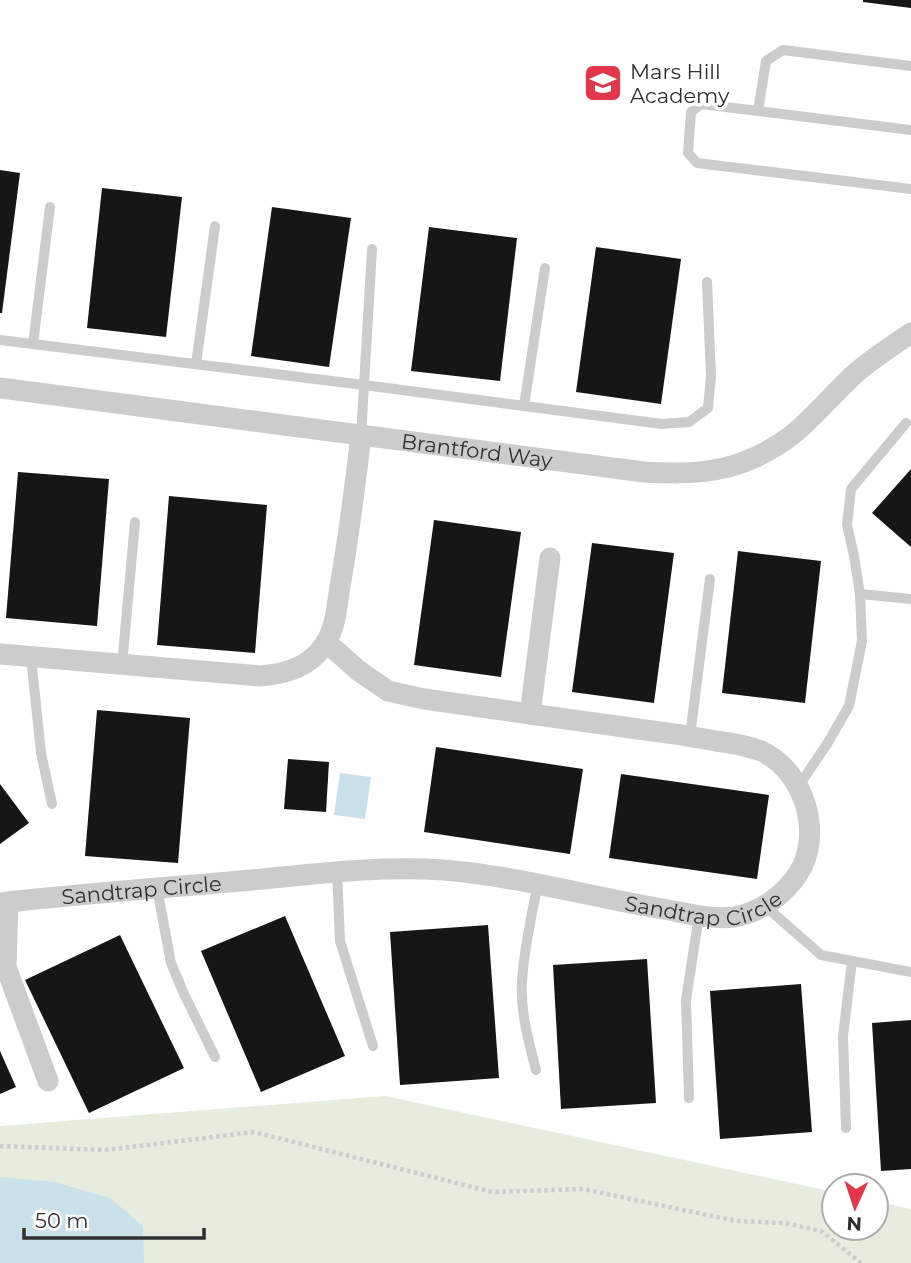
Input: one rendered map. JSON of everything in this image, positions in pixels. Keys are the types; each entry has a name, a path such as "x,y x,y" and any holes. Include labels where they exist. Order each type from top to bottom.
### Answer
{"street":[{"name":"Brantford Way","path":"0,388 644,472 679,473 731,466 763,453 793,434 857,372 911,333"},
{"path":"0,654 260,676 279,675 298,668 314,658 334,625 361,436"},
{"path":"530,714 550,558"},
{"name":"Sandtrap Circle","path":"4,902 337,872 430,869 538,884 716,918 749,913 764,905 791,884 801,870 810,837 809,820 798,787 789,773 763,752 747,746 690,736 424,699 388,691 359,671 326,642"},
{"path":"4,902 6,967 48,1081"}],"lane":[{"path":"758,111 766,61 783,50 911,66"},
{"path":"911,130 701,104 691,112 688,153 697,163 911,189"},
{"path":"33,344 50,207"},
{"path":"196,364 215,226"},
{"path":"361,436 372,249"},
{"path":"524,406 545,268"},
{"path":"0,340 662,424 689,422 708,408 711,376 707,282"},
{"path":"798,787 849,706 862,641 860,594 847,525 851,489 906,423"},
{"path":"122,665 135,522"},
{"path":"690,736 710,579"},
{"path":"860,594 911,599"},
{"path":"32,657 41,753 52,804"},
{"path":"337,872 340,941 373,1046"},
{"path":"536,1070 526,1027 522,984 538,884"},
{"path":"157,888 172,962 184,994 215,1057"},
{"path":"764,905 821,955 911,972"},
{"path":"689,1098 686,1000 699,915"},
{"path":"846,1128 843,1036 852,961"}],"path":[{"path":"0,1146 106,1150 254,1132 492,1192 583,1189 736,1221 784,1223 821,1231 860,1263"}],"shaded area":[{"path":"385,1096 820,1189 820,1242 890,1242 890,1204 911,1209 911,1263 0,1263 0,1126"}],"water":[{"path":"340,773 371,777 365,819 334,815"},
{"path":"0,1177 54,1182 110,1198 143,1226 144,1263 0,1263"}],"building":[{"path":"911,0 911,8 863,2"},
{"path":"0,170 20,173 2,313 0,313"},
{"path":"102,188 182,197 166,337 87,328"},
{"path":"272,207 351,218 329,367 251,356"},
{"path":"429,227 517,238 500,381 411,371"},
{"path":"596,247 681,259 661,404 576,392"},
{"path":"911,469 911,547 872,513"},
{"path":"18,472 109,479 97,626 6,618"},
{"path":"169,496 267,505 255,653 157,645"},
{"path":"434,520 521,532 501,677 414,665"},
{"path":"592,543 674,553 654,703 572,692"},
{"path":"738,551 821,561 805,703 722,693"},
{"path":"97,710 190,718 178,863 85,856"},
{"path":"436,747 583,769 570,854 424,832"},
{"path":"288,759 329,762 326,812 284,809"},
{"path":"621,774 769,795 757,879 609,858"},
{"path":"0,784 29,823 0,844"},
{"path":"285,916 345,1056 261,1092 201,951"},
{"path":"488,925 499,1078 400,1085 390,932"},
{"path":"120,935 184,1068 89,1113 25,980"},
{"path":"647,959 656,1103 561,1109 553,965"},
{"path":"801,984 812,1132 720,1139 710,991"},
{"path":"911,1020 911,1169 881,1171 872,1023"},
{"path":"0,1051 16,1087 0,1094"}],"place":[{"name":"Mars Hill Academy","path":"603,83"}]}
